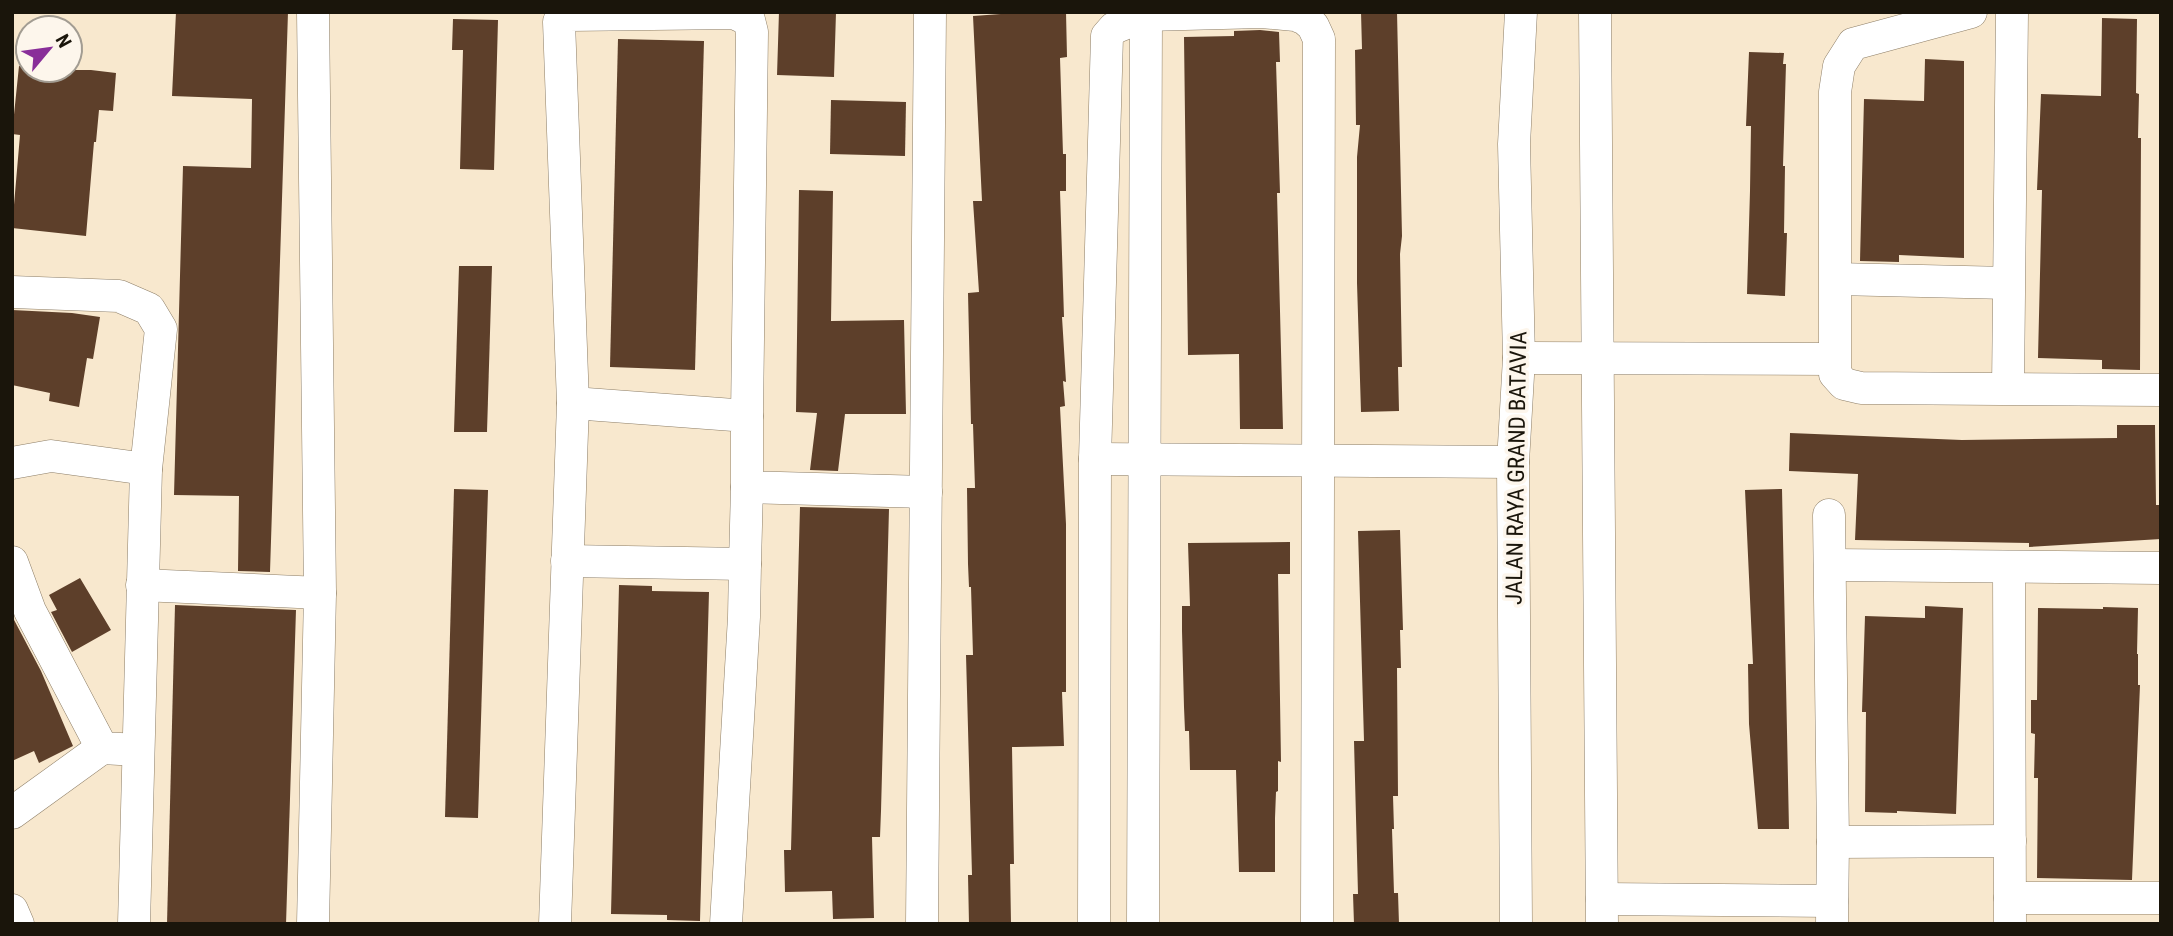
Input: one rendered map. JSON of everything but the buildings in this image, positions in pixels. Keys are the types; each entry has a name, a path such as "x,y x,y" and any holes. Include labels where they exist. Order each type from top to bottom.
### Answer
{"street":[{"path":"313,12 320,593 313,924"},
{"path":"922,924 930,12"},
{"path":"1094,924 1095,459 1107,36 1114,29 1146,15 1261,12 1295,15 1305,19 1313,26 1319,39 1317,924"},
{"name":"JALAN RAYA GRAND BATAVIA","path":"1516,924 1513,462 1519,358 1514,144 1521,12"},
{"path":"1594,12 1602,911 1832,912 1829,514"},
{"path":"1970,12 1853,44 1839,66 1835,92 1834,359 1838,379 1851,386 2161,390"},
{"path":"2008,388 2011,12"},
{"path":"555,924 573,403 559,22 569,15 734,13 749,20 752,32 744,631 726,924"},
{"path":"1143,924 1146,15"},
{"path":"1836,279 2008,283"},
{"path":"12,292 119,296 144,306 154,315 161,334 146,468 134,924"},
{"path":"1519,358 1834,359"},
{"path":"573,403 747,416"},
{"path":"12,463 51,456 146,468"},
{"path":"1095,459 1513,462"},
{"path":"747,487 926,492"},
{"path":"567,561 745,564"},
{"path":"12,562 21,615 102,748"},
{"path":"1830,565 2161,568"},
{"path":"2009,567 2010,911 2161,898"},
{"path":"142,584 320,593"},
{"path":"12,813 102,748 138,750"},
{"path":"1833,842 2010,841"},
{"path":"12,910 18,924"}]}
